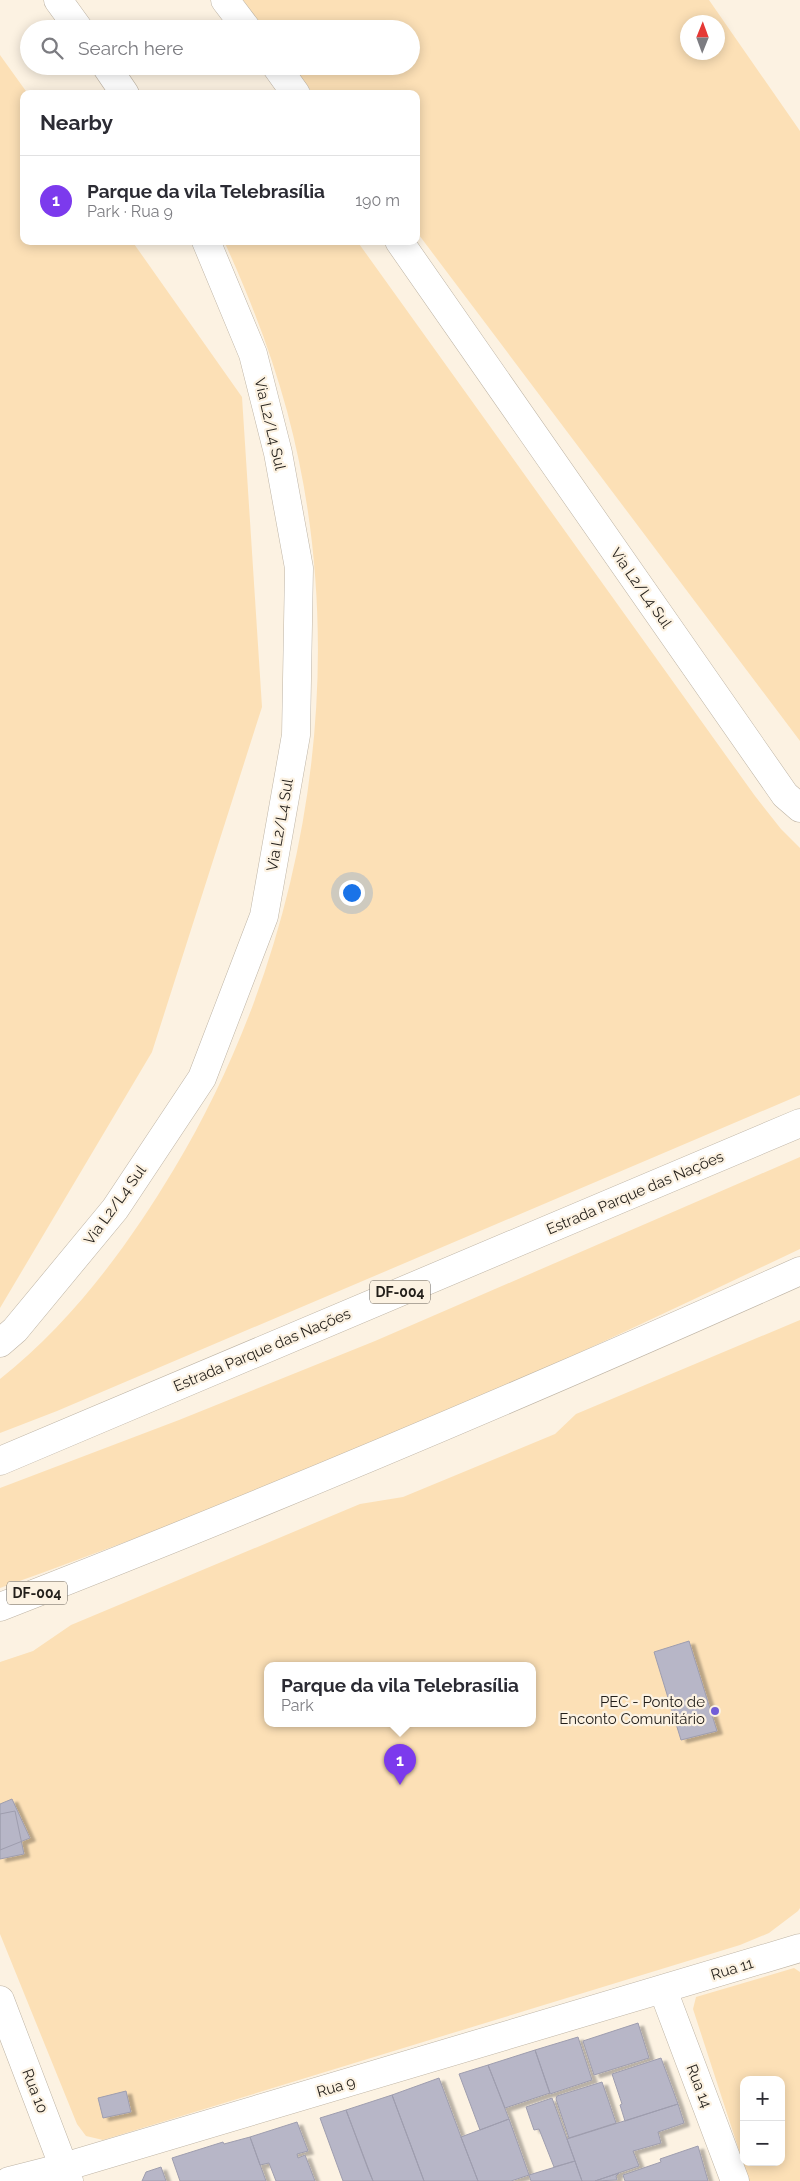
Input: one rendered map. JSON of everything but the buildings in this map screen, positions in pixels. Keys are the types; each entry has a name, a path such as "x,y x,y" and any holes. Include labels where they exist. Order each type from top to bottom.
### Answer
{"main road":[{"path":"58,0 72,20"},
{"path":"225,0 240,20"},
{"path":"112,75 122,90"},
{"name":"Via L2/L4 Sul","path":"0,1343 15,1330 115,1209 202,1078 264,916 296,735 299,568 278,453 252,354 208,245"},
{"name":"Via L2/L4 Sul","path":"402,245 780,786 800,808"},
{"name":"Estrada Parque das Nações","path":"0,1460 800,1124"},
{"name":"DF-004","path":"0,1607 348,1467 567,1375 800,1271"},
{"name":"Rua 11","path":"663,1990 800,1948"},
{"name":"Rua 9","path":"9,2181 67,2174 663,1990"},
{"name":"Rua 14","path":"663,1990 735,2181"},
{"name":"Rua 10","path":"0,2000 67,2174"}],"shaded area":[{"path":"243,0 709,0 719,15 680,15 680,60 725,60 725,23 800,131 800,741 420,236 420,90 310,90 299,75 420,75 420,20 257,20"},
{"path":"0,55 25,90 20,90 20,245 135,245 242,397 262,707 152,1052 0,1308"},
{"path":"226,245 360,245 755,796 781,829 800,848 800,1095 57,1411 0,1433 0,1379 51,1333 96,1282 117,1255 174,1169 220,1083 258,992 287,897 306,800 316,702 317,604 307,506 287,411 267,346"},
{"path":"800,1157 800,1249 536,1373 447,1412 281,1481 57,1568 0,1588 0,1488 179,1420 375,1341"},
{"path":"800,1320 800,1908 798,1911 769,1933 740,1945 103,2140 86,2136 77,2124 0,1934 0,1662 33,1651 71,1625 360,1504 403,1497 555,1434 576,1414"},
{"path":"794,1968 800,1972 800,2181 749,2181 744,2166 785,2166 785,2076 740,2076 740,2153 693,2009 696,1997"}],"place":[{"name":"PEC - Ponto de Enconto Comunitário","path":"715,1711"},
{"name":"Parque da vila Telebrasília","path":"400,1785"}]}
